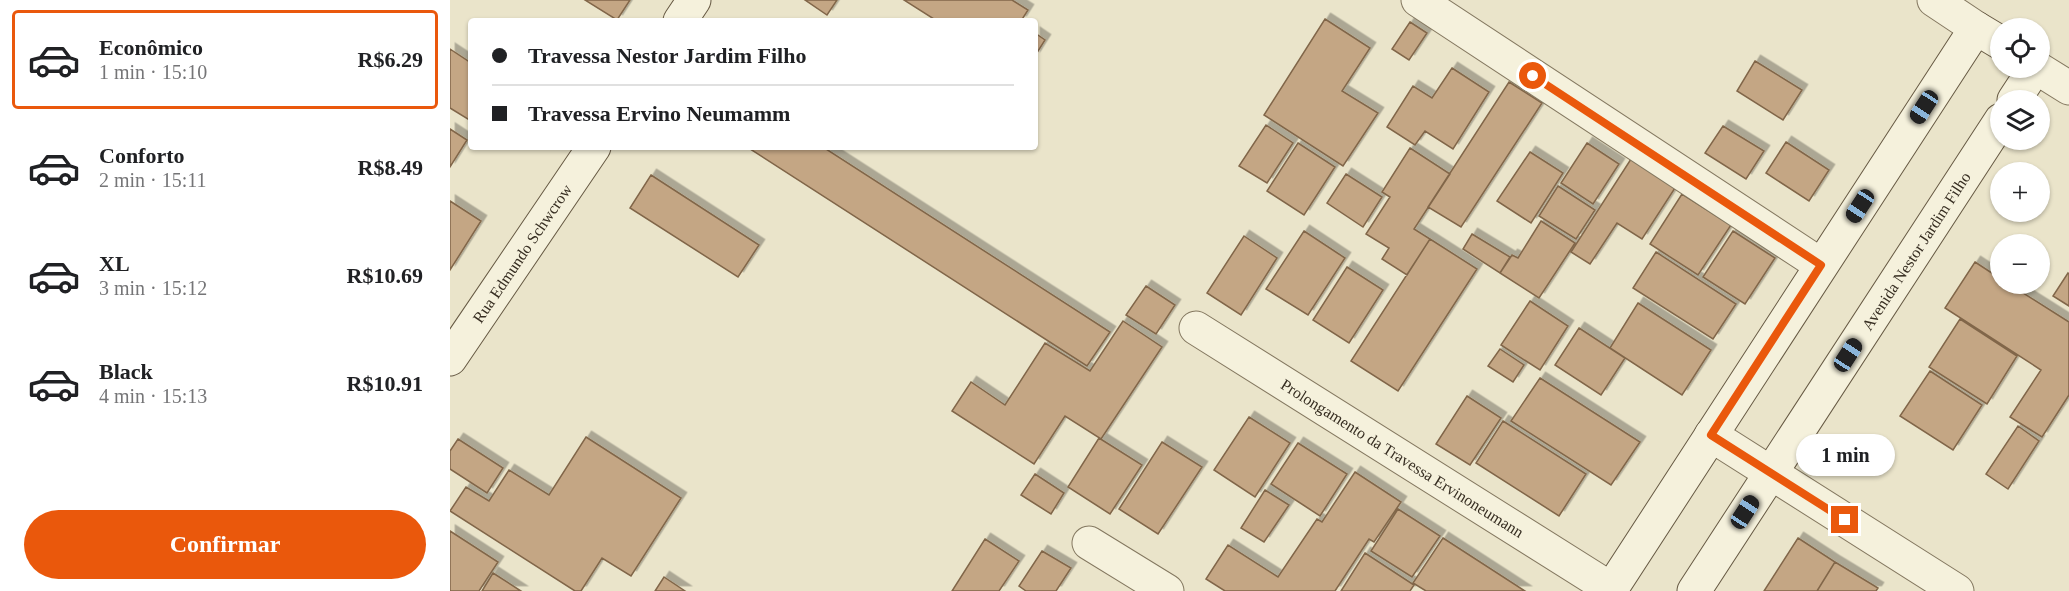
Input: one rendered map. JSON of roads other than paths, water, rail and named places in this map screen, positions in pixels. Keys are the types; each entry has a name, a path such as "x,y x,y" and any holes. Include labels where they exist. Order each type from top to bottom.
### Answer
{"street":[{"path":"682,18 694,0"},
{"path":"1418,0 1821,265"},
{"path":"1610,590 1821,265 1988,35 1934,0"},
{"path":"2050,76 2069,88"},
{"name":"Avenida Nestor Jardim Filho","path":"1694,591 1990,137"},
{"name":"Rua Edmundo Schwcrow","path":"450,360 592,150"},
{"name":"Prolongamento da Travessa Ervinoneumann","path":"1196,328 1610,590"},
{"path":"1711,435 1957,591"},
{"path":"1089,543 1167,591"}]}
